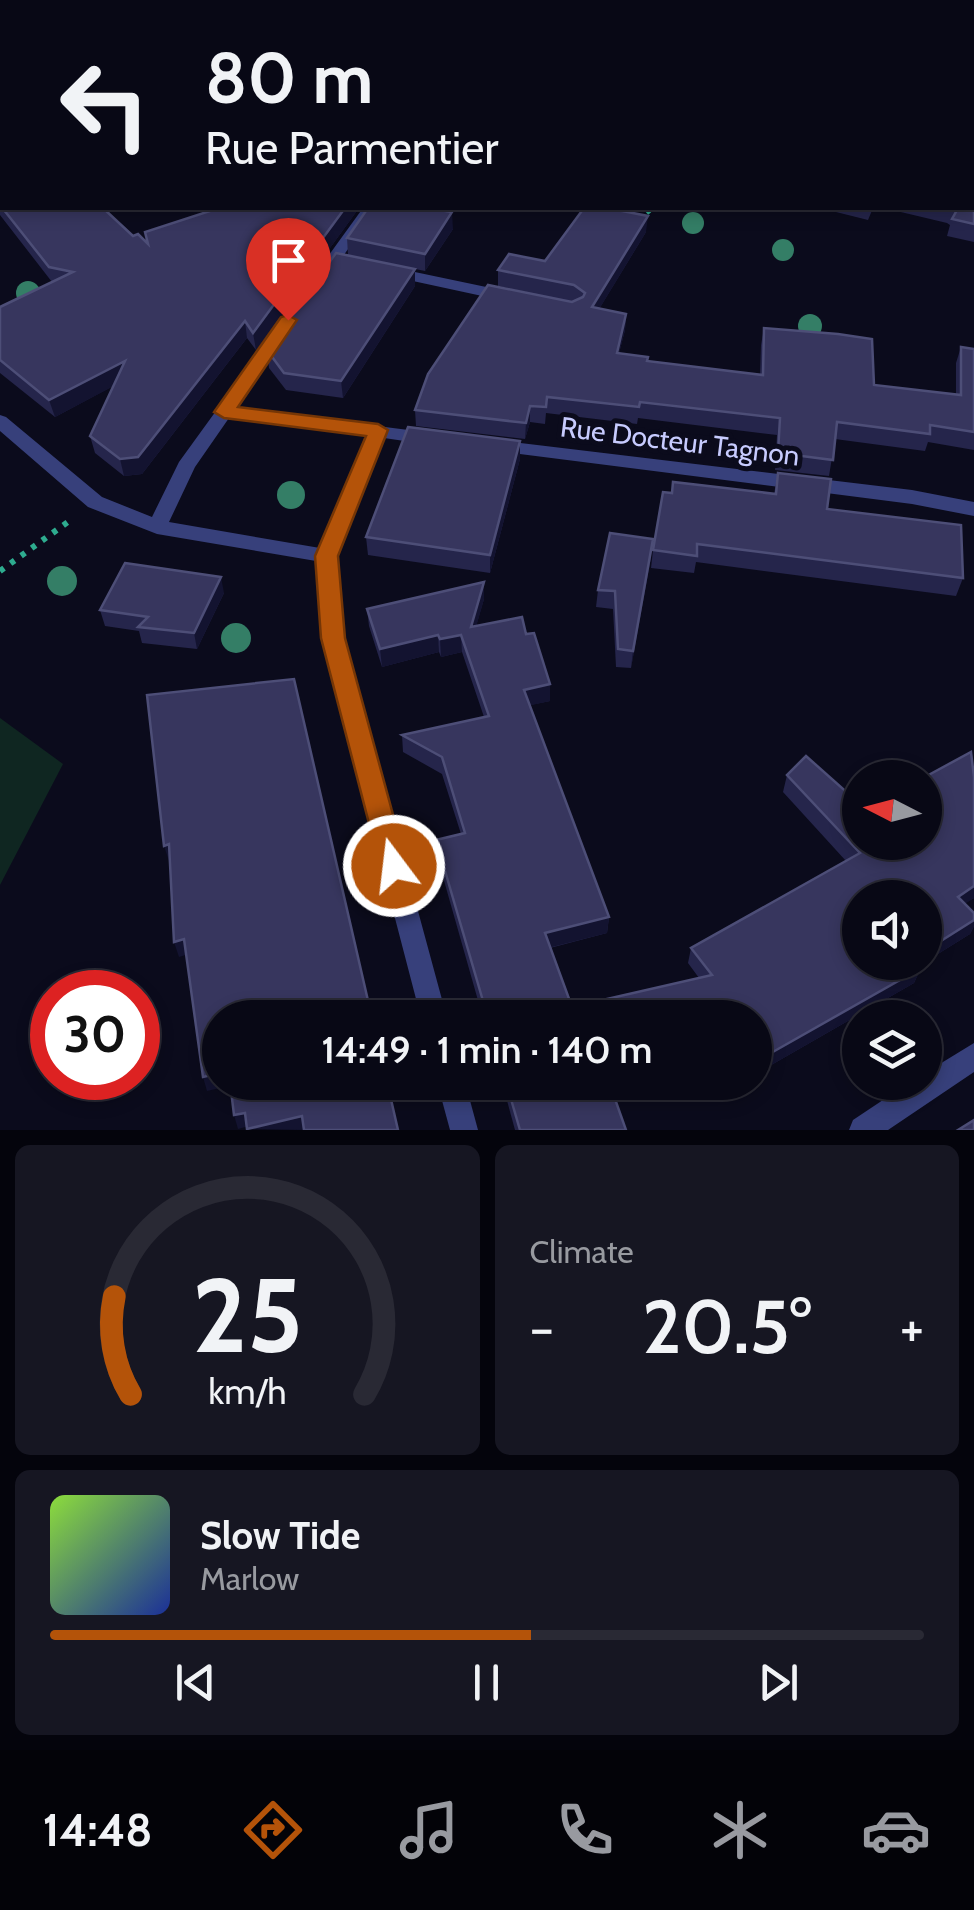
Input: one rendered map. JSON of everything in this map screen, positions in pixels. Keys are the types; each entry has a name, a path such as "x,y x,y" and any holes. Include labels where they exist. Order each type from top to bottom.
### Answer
{"street":[{"path":"157,526 186,466 338,261 369,210"},
{"path":"380,270 534,302"},
{"name":"Rue Docteur Tagnon","path":"224,412 912,497 974,509"},
{"path":"0,420 96,502 157,526 326,556"},
{"path":"378,430 326,556 333,638 429,1000"},
{"path":"863,1130 974,1056"},
{"path":"456,1100 464,1130"}],"path":[{"path":"625,218 645,218 651,210"},
{"path":"0,570 96,502"}],"green space":[{"path":"0,718 63,764 0,885"}],"building":[{"path":"4,210 105,210 133,236 138,234 148,244 145,232 213,210 344,210 253,333 245,321 138,457 120,459 90,436 125,361 49,400 0,360 0,307 73,272 49,267"},
{"path":"367,210 452,212 425,254 347,238"},
{"path":"583,210 617,210 648,216 592,307 626,314 617,353 648,357 647,361 763,375 764,328 838,334 872,339 874,385 961,395 961,347 974,349 974,432 930,425 930,434 837,422 833,460 778,453 780,418 640,402 639,407 547,397 546,407 530,406 526,423 415,410 428,374 488,285 572,302 583,297 585,293 574,285 498,270 509,254 545,261"},
{"path":"957,210 974,210 974,224 952,219"},
{"path":"336,253 415,269 341,381 284,373 267,350"},
{"path":"408,427 520,441 490,555 366,537"},
{"path":"778,473 831,479 827,509 961,525 963,578 697,544 697,556 653,550 663,492 672,493 673,482 776,494"},
{"path":"610,533 653,539 633,651 618,649 615,591 598,590"},
{"path":"125,563 221,577 194,633 138,627 148,617 100,610"},
{"path":"484,582 471,627 522,617 526,634 534,633 550,684 524,690 609,917 545,933 569,1000 483,1000 436,840 465,833 442,757 402,735 489,716 461,635 440,639 438,635 380,649 367,609"},
{"path":"294,679 368,1000 202,1000 202,1070 184,939 174,942 169,844 164,846 147,695"},
{"path":"971,752 974,886 958,897 974,913 974,920 942,940 942,880 842,880 842,980 900,980 865,1000 842,1000 842,1013 772,1052 772,1000 603,1000 712,975 691,948 848,860 942,860 942,768"},
{"path":"806,756 842,788 842,834 787,775"},
{"path":"232,1100 391,1100 398,1130 304,1130 302,1116 247,1129 245,1113 234,1115"},
{"path":"511,1100 615,1100 626,1130 520,1130"},
{"path":"974,1120 974,1130 958,1130"}],"route":[{"path":"288,320 224,412 378,430 326,556 333,638 394,866"}]}
